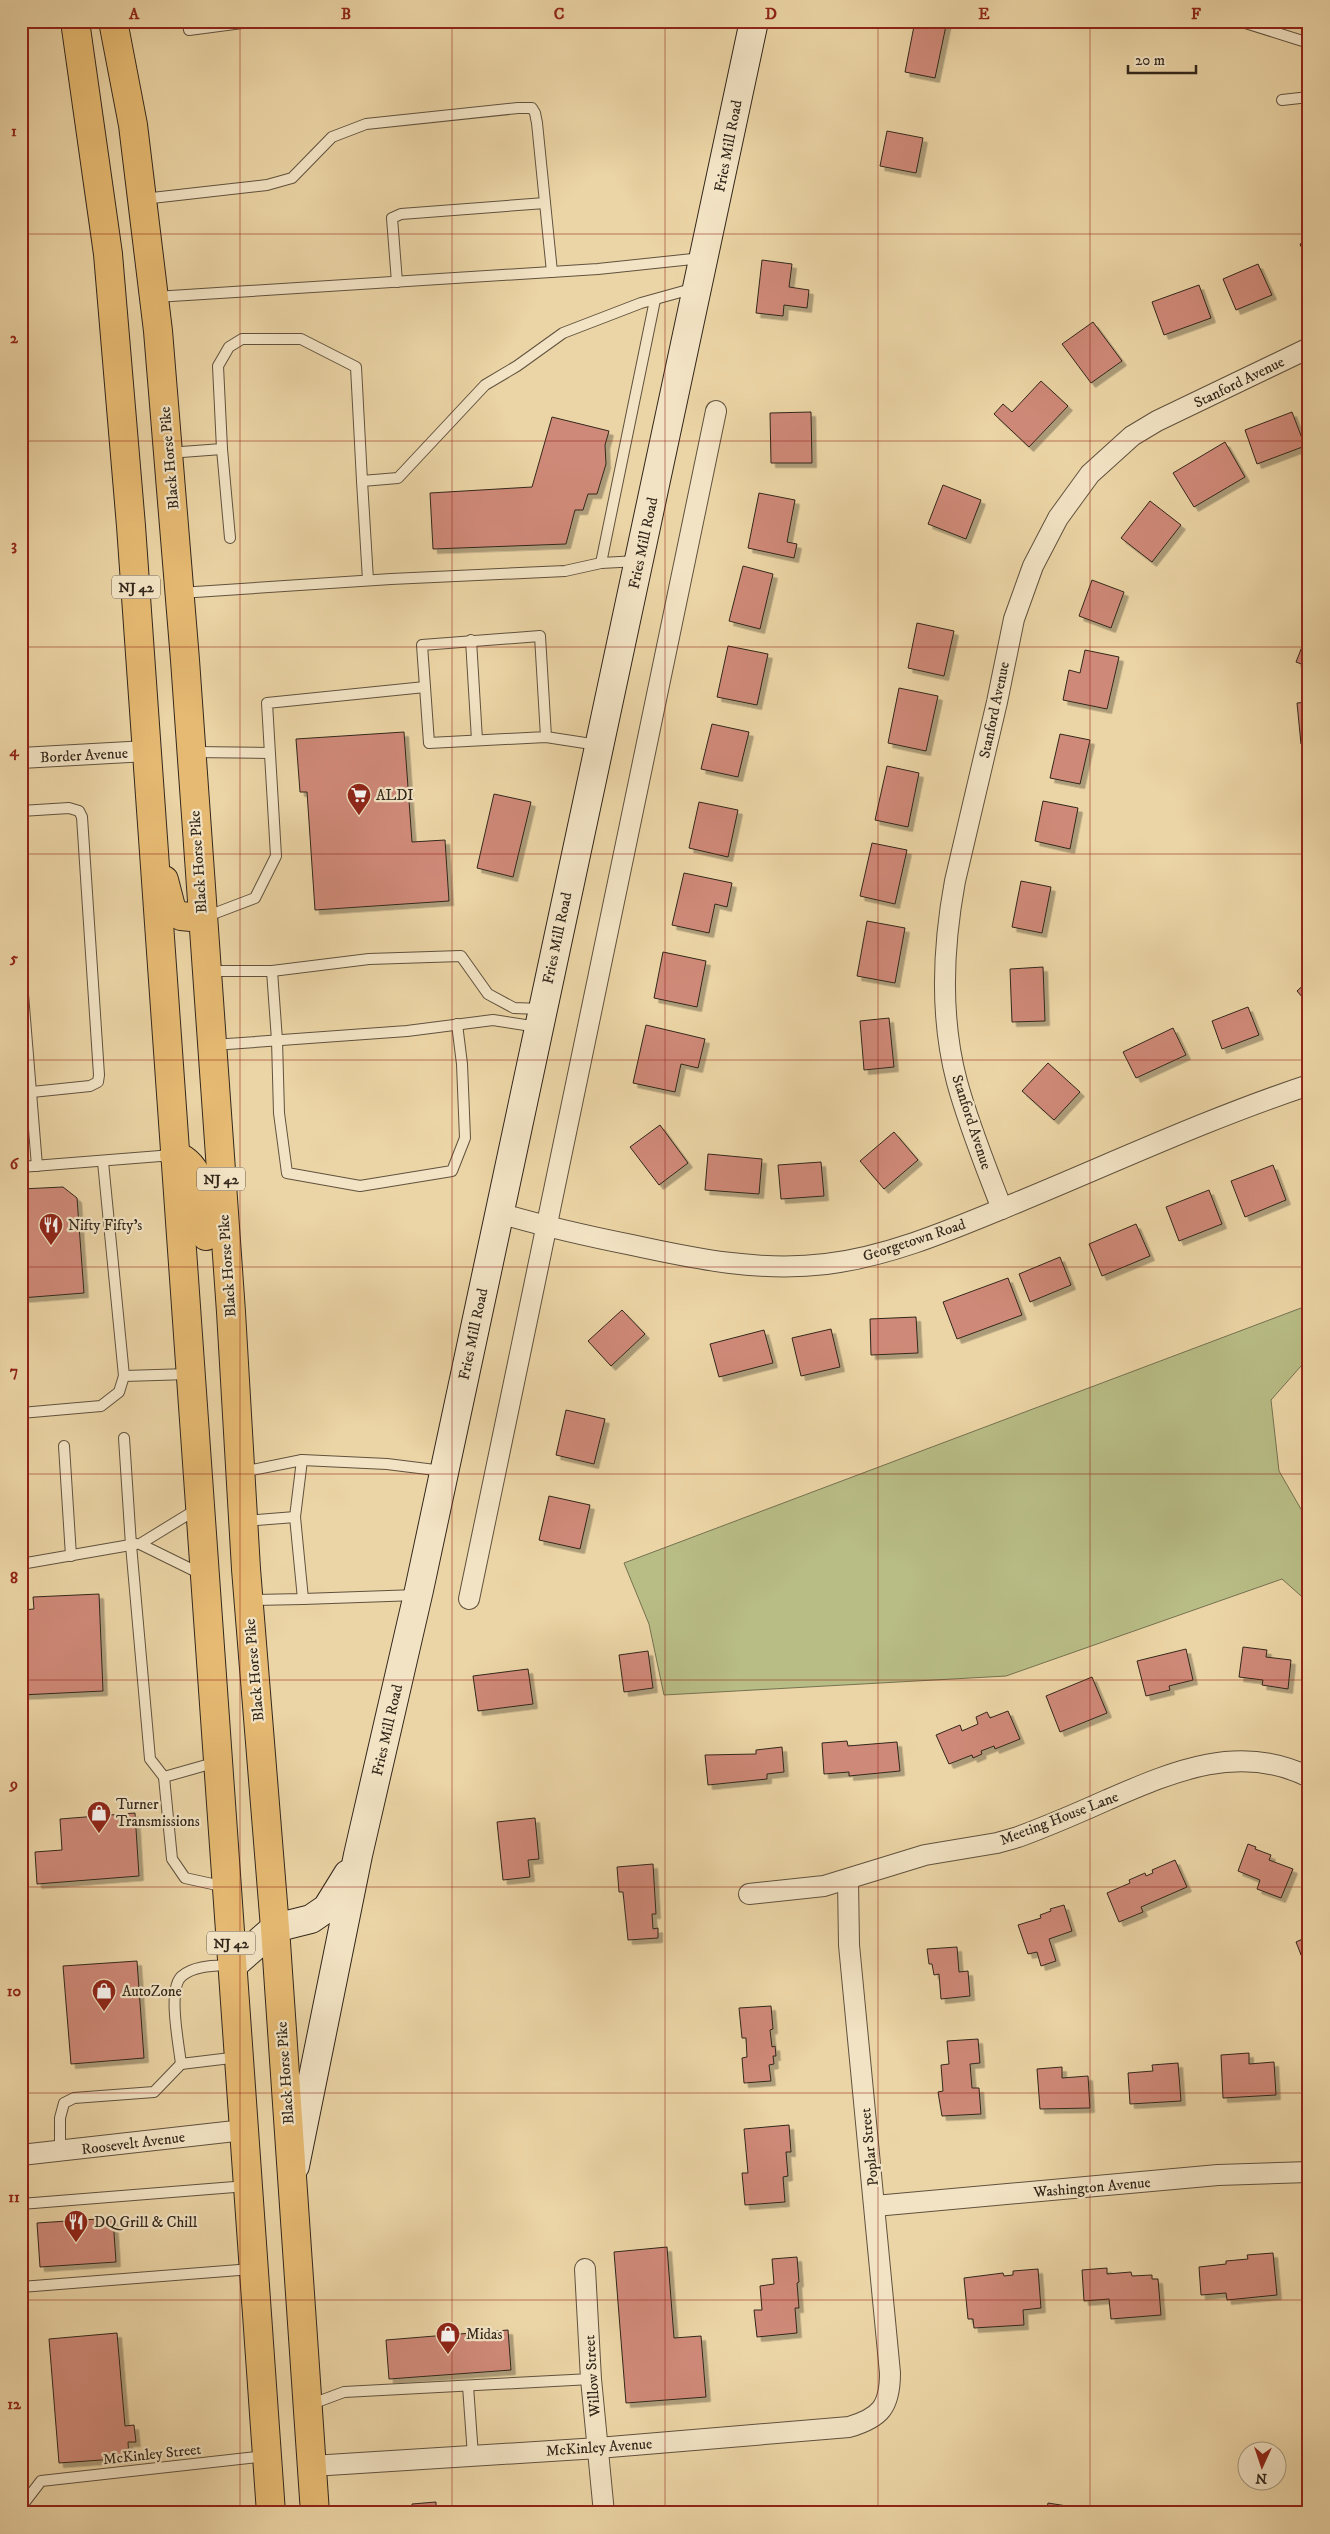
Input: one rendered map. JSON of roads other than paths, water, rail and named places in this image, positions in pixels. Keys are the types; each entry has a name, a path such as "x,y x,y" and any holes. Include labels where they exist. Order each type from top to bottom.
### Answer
{"highway":[{"name":"NJ 42","path":"76,21 108,254 147,751 189,1374 271,2513"},
{"name":"Black Horse Pike","path":"113,21 133,125 154,298 180,593 205,971 231,1312 248,1600 275,1928 315,2513"},
{"path":"151,809 168,900 172,910 181,916 202,918"},
{"path":"174,1155 186,1159 194,1170 201,1187 208,1255 216,1290 231,1312"}],"main road":[{"name":"Fries Mill Road","path":"292,2182 358,1855 418,1595 540,1018 699,287 754,21"},
{"name":"Fries Mill Road","path":"232,1965 275,1928 311,1919 327,1908 339,1891 358,1855"}],"street":[{"name":"Stanford Avenue","path":"1002,1209 957,1082 947,1020 947,972 951,903 955,881 1022,591 1044,542 1074,495 1090,474 1132,436 1157,421 1309,348"},
{"path":"469,1599 548,1227 716,411"},
{"name":"Border Avenue","path":"21,758 147,751"},
{"name":"Georgetown Road","path":"499,1213 548,1227 725,1264 803,1265 844,1261 894,1249 1002,1209 1260,1103 1309,1085"},
{"name":"Meeting House Lane","path":"748,1894 801,1889 848,1880 925,1855 997,1843 1018,1837 1167,1774 1197,1765 1227,1762 1260,1763 1309,1777"},
{"name":"Poplar Street","path":"848,1880 849,1945 890,2373 887,2401 881,2412"},
{"name":"Roosevelt Avenue","path":"21,2155 244,2130"},
{"name":"Washington Avenue","path":"875,2206 1218,2175 1309,2172"},
{"name":"Willow Street","path":"585,2269 591,2380 604,2513"},
{"name":"McKinley Avenue","path":"312,2466 598,2448 849,2427 868,2422 881,2412"}],"lane":[{"path":"188,21 189,30 258,21"},
{"path":"1239,21 1309,43"},
{"path":"1282,100 1309,97"},
{"path":"142,200 267,185 292,178 332,137 366,124 532,108 536,113 552,272"},
{"path":"397,282 392,218 401,214 545,203"},
{"path":"154,298 552,272 705,258"},
{"path":"362,481 398,478 485,385 517,366 564,333 655,300 699,287"},
{"path":"601,563 655,300"},
{"path":"230,538 222,449 218,366 229,347 242,339 301,340 356,367 368,580"},
{"path":"168,453 222,449"},
{"path":"180,593 368,580 565,571 601,563 639,561"},
{"path":"546,737 540,636 422,645 429,743 546,737 599,745"},
{"path":"471,640 477,740"},
{"path":"202,918 255,898 276,856 267,703 425,687"},
{"path":"191,752 269,754"},
{"path":"21,811 69,808 79,811 82,817 99,1075 98,1082 90,1086 32,1092"},
{"path":"205,971 272,971 370,958 461,956 488,994 514,1008 540,1018"},
{"path":"21,970 37,1166"},
{"path":"272,971 277,1040 279,1112 287,1173 360,1186 452,1170 466,1138 457,1024"},
{"path":"212,1046 407,1031 493,1020 540,1018"},
{"path":"21,1167 174,1155"},
{"path":"21,1413 101,1406 119,1392 124,1376 103,1162"},
{"path":"124,1376 189,1374"},
{"path":"124,1438 135,1544 150,1759 164,1776 172,1859 185,1878 227,1887"},
{"path":"64,1446 71,1556"},
{"path":"240,1472 302,1460 386,1464 444,1471"},
{"path":"302,1460 295,1517 303,1599"},
{"path":"21,1564 135,1544 200,1508"},
{"path":"243,1522 295,1517"},
{"path":"135,1544 205,1576"},
{"path":"248,1600 418,1595"},
{"path":"164,1776 218,1762"},
{"path":"181,2064 174,1990 182,1976 205,1966 232,1965"},
{"path":"60,2151 60,2118 64,2103 74,2098 154,2092 181,2064 239,2057"},
{"path":"21,2204 248,2186"},
{"path":"21,2286 253,2269"},
{"path":"308,2405 344,2392 591,2380"},
{"path":"468,2386 473,2456"},
{"name":"McKinley Street","path":"21,2507 41,2481 266,2456"},
{"path":"178,2513 196,2513"}],"place":[{"name":"ALDI","path":"359,816"},
{"name":"Nifty Fifty's","path":"51,1246"},
{"name":"Turner Transmissions","path":"99,1834"},
{"name":"AutoZone","path":"104,2012"},
{"name":"DQ Grill & Chill","path":"76,2243"},
{"name":"Midas","path":"448,2355"}]}
